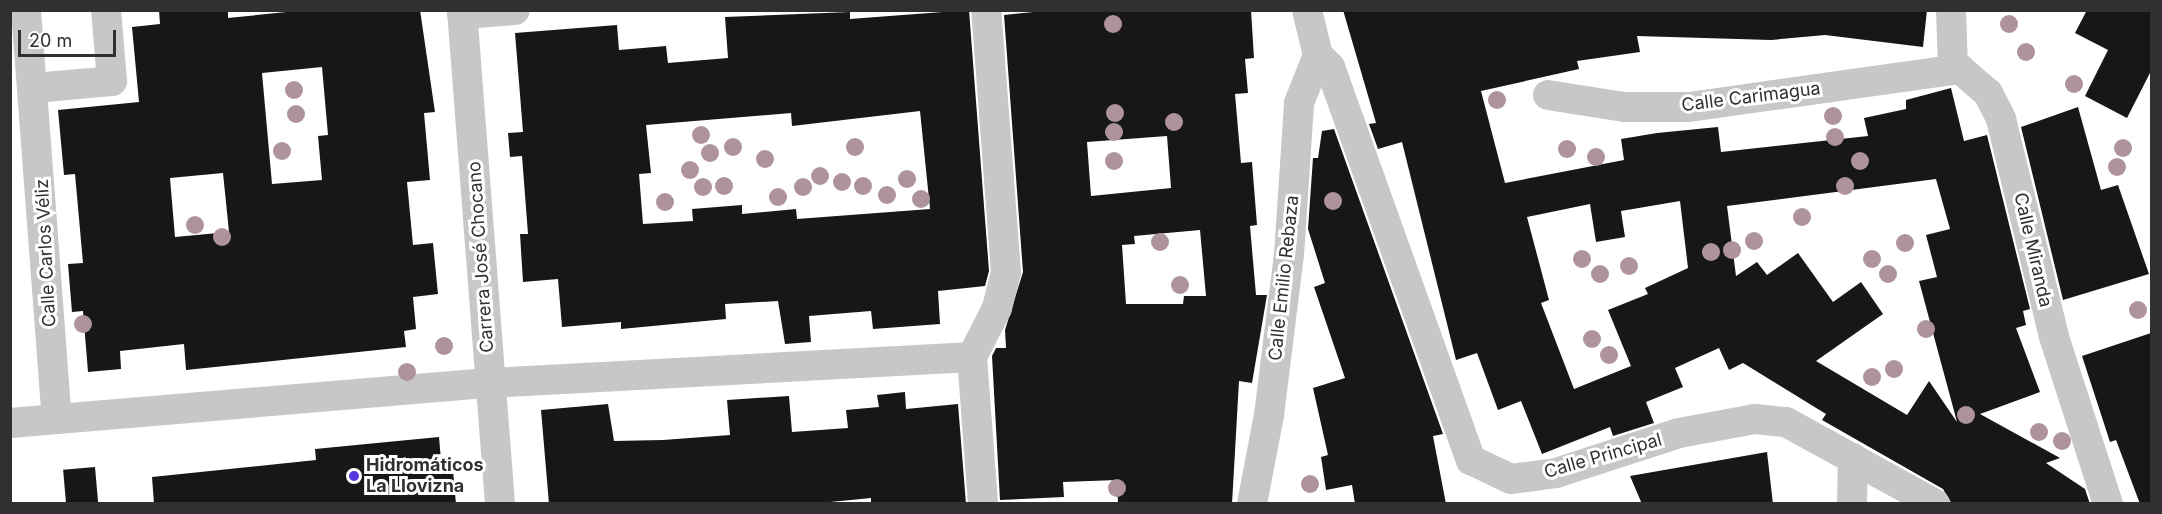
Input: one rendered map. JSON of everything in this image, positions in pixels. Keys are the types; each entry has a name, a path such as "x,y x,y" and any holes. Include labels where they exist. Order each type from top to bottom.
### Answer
{"street":[{"name":"Calle Carlos Véliz","path":"26,10 34,88 57,419"},
{"path":"34,88 112,81 106,10"},
{"path":"462,12 515,10"},
{"path":"982,504 972,357 998,308 1006,273 986,10"},
{"path":"1307,10 1318,55"},
{"path":"1951,10 1953,67"},
{"name":"Carrera José Chocano","path":"462,12 500,504"},
{"name":"Calle Principal","path":"1318,55 1330,67 1471,460 1511,479 1534,476 1679,433 1755,419 1786,422 1935,504"},
{"name":"Calle Emilio Rebaza","path":"1252,504 1269,415 1289,255 1299,103 1318,55"},
{"name":"Calle Carimagua","path":"1548,95 1624,107 1689,107 1953,67"},
{"name":"Calle Miranda","path":"1953,67 1988,93 2001,120 2054,337 2108,504"},
{"path":"10,423 491,383 972,357"},
{"path":"1852,504 1853,458"}],"building":[{"path":"159,10 228,10 228,18 306,10 420,10 435,112 424,113 430,180 407,182 413,245 433,243 438,294 413,297 416,329 404,331 406,347 186,370 184,344 120,351 121,369 88,372 83,311 72,312 68,264 83,263 75,174 64,175 58,110 139,102 132,27 160,24","holes":["322,67 328,135 318,136 322,180 272,184 262,73","223,173 229,232 175,237 170,178"]},
{"path":"969,10 989,271 985,286 938,291 940,324 873,329 871,311 809,316 811,342 785,344 778,301 725,304 726,319 621,329 621,322 562,327 558,279 523,282 520,234 528,234 522,156 510,157 508,133 523,132 515,33 617,25 619,50 666,46 668,63 728,58 725,17 850,12 850,19","holes":["920,111 930,209 797,219 796,209 742,214 742,205 692,209 693,221 643,224 639,174 651,173 646,125 791,113 792,126"]},
{"path":"1053,10 1251,10 1254,58 1245,59 1248,93 1235,94 1241,163 1252,162 1257,225 1250,226 1256,295 1267,295 1252,383 1239,381 1232,504 1118,504 1117,480 1063,482 1064,497 1000,500 992,356 996,348 1006,348 1005,330 1023,272 1004,15","holes":["1167,136 1171,188 1091,196 1087,142","1200,230 1206,296 1184,296 1183,304 1126,304 1122,245 1135,244 1134,236"]},
{"path":"1343,10 1927,10 1923,47 1825,35 1771,40 1637,36 1640,52 1577,61 1579,69 1481,91 1505,183 1624,160 1621,139 1657,133 1718,127 1721,152 1868,136 1864,118 1906,109 1906,100 1951,88 1964,141 1987,135 2030,309 2023,311 2026,325 2016,328 2040,392 1980,414 2060,458 2046,463 2085,489 2090,504 1952,504 1943,489 1822,420 1826,414 1743,363 1729,370 1719,348 1675,368 1683,387 1646,402 1654,423 1613,436 1610,427 1542,454 1521,401 1498,410 1477,353 1456,360 1402,142 1378,149 1369,124 1376,123","holes":["1936,179 1950,229 1926,235 1937,277 1919,281 1957,422 1929,381 1907,415 1816,361 1883,314 1861,282 1833,302 1798,253 1767,275 1757,262 1736,276 1727,206","1680,201 1688,268 1645,288 1648,294 1608,310 1631,366 1574,389 1541,303 1549,300 1527,217 1590,204 1596,242 1625,237 1621,211"]},
{"path":"2087,10 2151,10 2151,71 2127,118 2085,96 2108,50 2075,33"},
{"path":"2078,107 2101,190 2118,185 2149,274 2063,300 2021,127"},
{"path":"1334,129 1443,434 1433,436 1446,504 1355,504 1352,485 1326,490 1321,457 1328,455 1313,388 1345,378 1314,287 1325,283 1308,229 1313,158 1318,158 1322,131"},
{"path":"2151,333 2151,504 2140,504 2116,440 2110,442 2082,356"},
{"path":"905,392 906,409 958,404 966,504 871,504 871,498 810,504 549,504 541,410 608,404 614,441 663,440 730,435 727,400 789,396 792,432 848,428 846,410 879,407 877,395"},
{"path":"439,437 441,460 452,459 456,504 154,504 152,477 316,460 315,449"},
{"path":"1767,452 1773,504 1642,504 1630,476"},
{"path":"95,467 98,504 66,504 63,470"}],"place":[{"name":"Hidromáticos La Llovizna","path":"354,476"}]}
